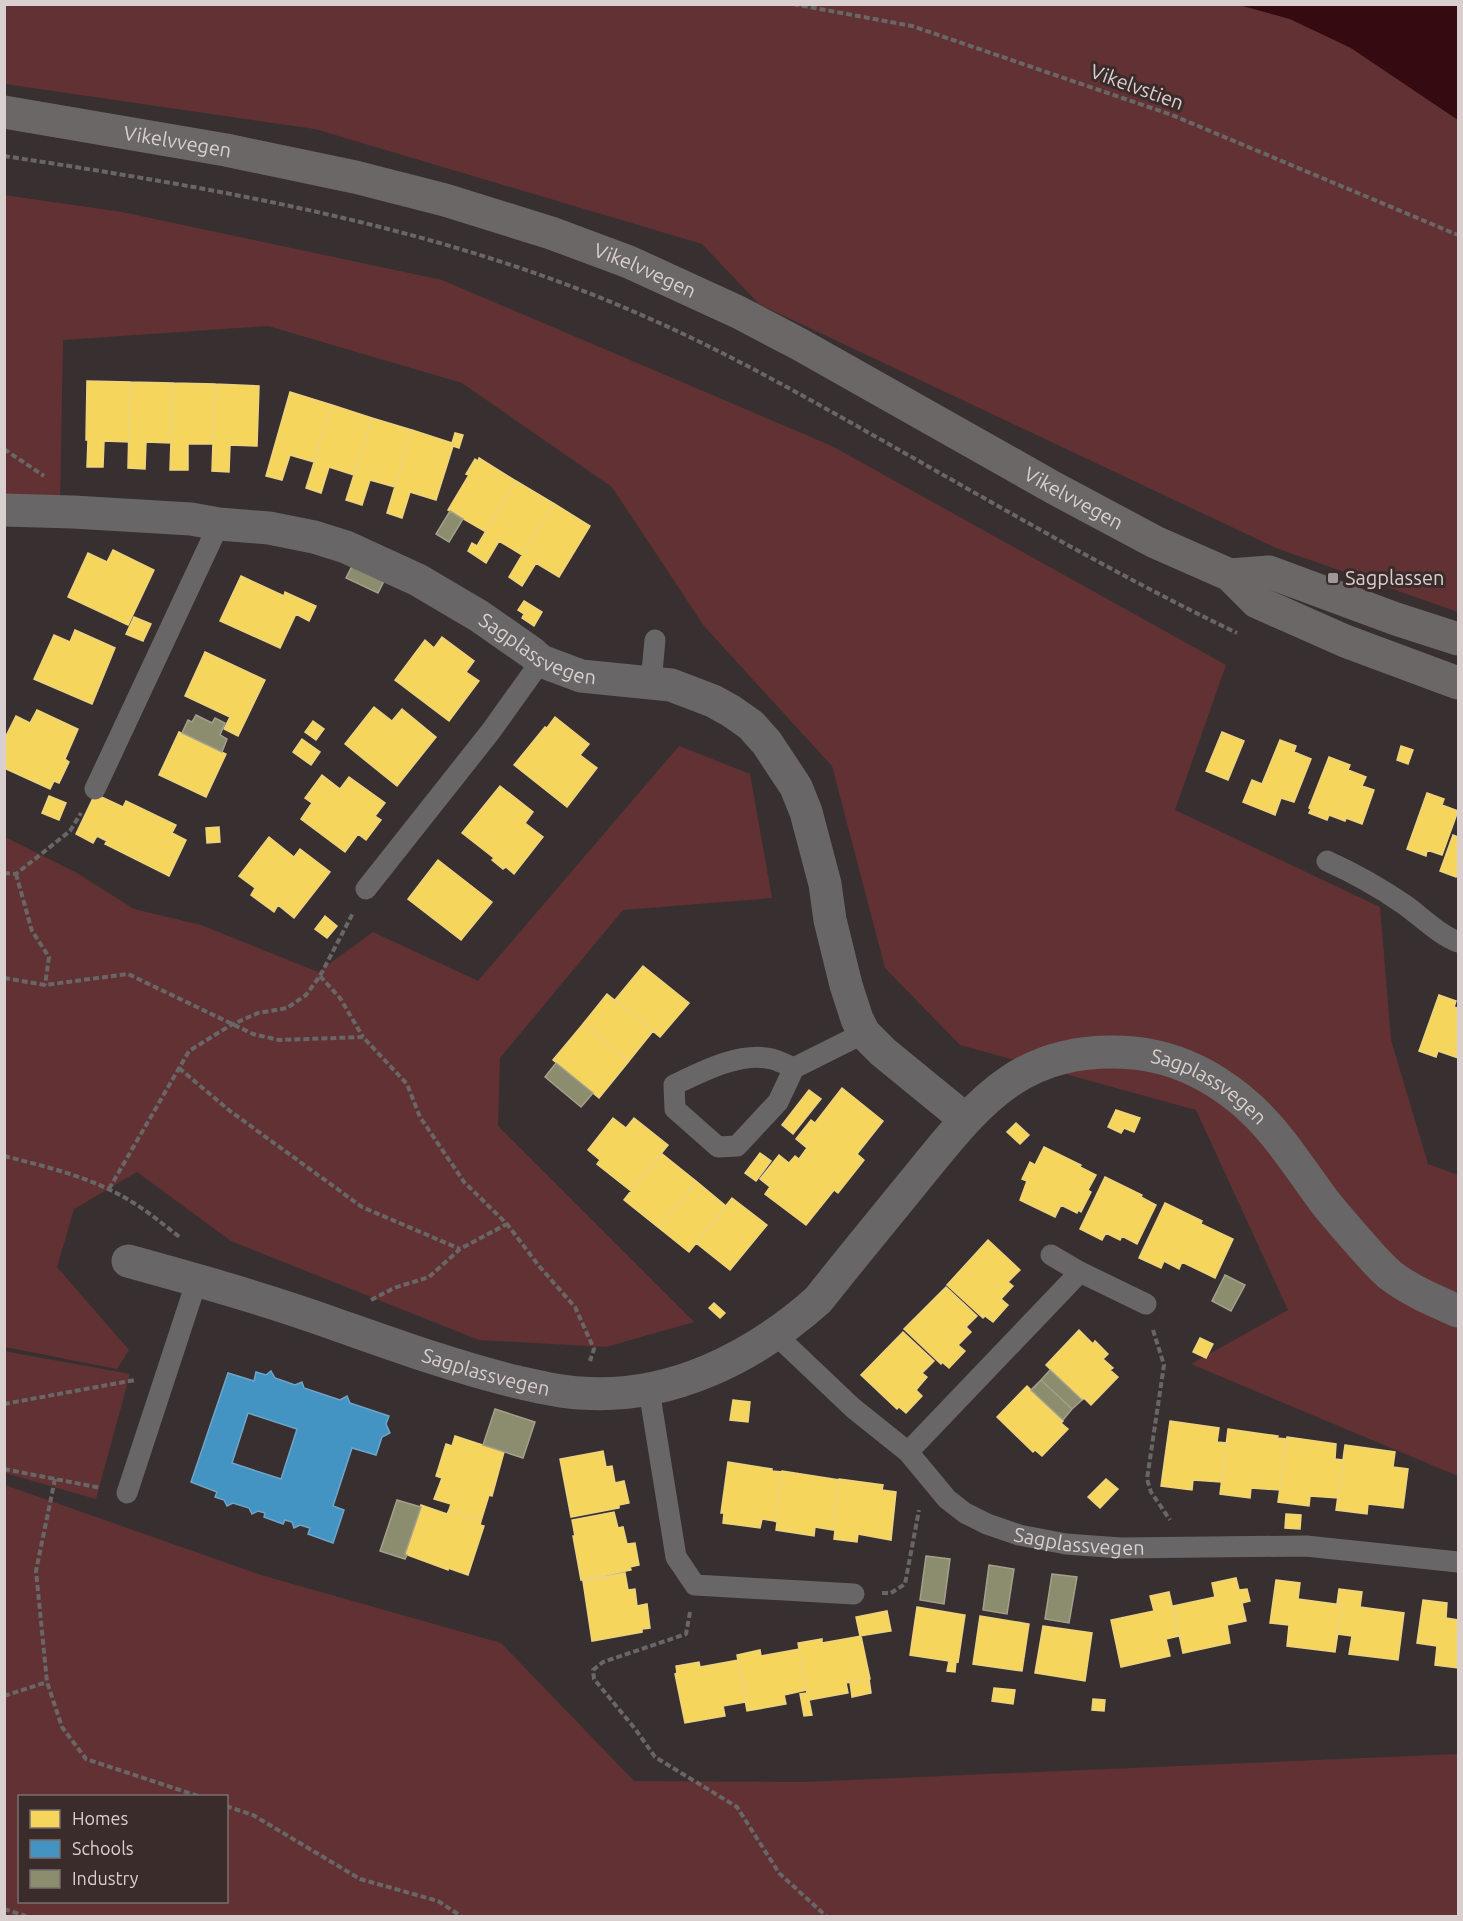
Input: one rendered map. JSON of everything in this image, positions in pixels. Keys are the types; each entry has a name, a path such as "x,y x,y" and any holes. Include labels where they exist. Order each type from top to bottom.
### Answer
{"street":[{"name":"Vikelvvegen","path":"4,112 226,150 355,177 445,200 629,261 738,312 799,344 1054,488 1155,542 1230,574 1257,602 1345,641 1458,683"},
{"name":"Sagplassvegen","path":"4,510 191,519 269,528 314,537 371,557 418,580 479,616 532,652 541,661 581,676 671,685 713,701 751,725 767,743 796,787 806,812 825,884 830,920 846,985 864,1033 883,1052 965,1119"},
{"name":"Vikelvvegen","path":"1230,574 1269,572 1396,619 1458,639"},
{"name":"Sagplassvegen","path":"128,1261 197,1280 408,1350 526,1384 579,1393 649,1390 715,1370 793,1322 818,1300 965,1119 1009,1081 1055,1058 1090,1052 1114,1052 1166,1059 1205,1075 1234,1093 1249,1106 1280,1141 1325,1203 1389,1274 1428,1298 1458,1311"}],"lane":[{"path":"95,789 219,524"},
{"path":"651,682 655,640"},
{"path":"366,889 491,731 541,661"},
{"path":"1328,861 1368,879 1434,929 1458,942"},
{"path":"794,1068 772,1059 754,1058 716,1065 674,1085 675,1109 718,1147 736,1146 778,1102 794,1068 864,1033"},
{"path":"1051,1255 1080,1272 1146,1304"},
{"path":"908,1452 1080,1272"},
{"path":"127,1493 197,1280"},
{"name":"Sagplassvegen","path":"775,1334 853,1408 908,1452 947,1499 965,1513 1018,1535 1066,1544 1121,1548 1306,1546 1458,1562"},
{"path":"649,1390 676,1557 695,1585 854,1594"}],"path":[{"name":"Vikelvstien","path":"793,4 912,26 1161,111 1458,235"},
{"path":"4,156 127,175 313,210 496,261 603,299 647,317 762,372 1089,557 1188,610 1241,635"},
{"path":"4,873 16,874 70,831 95,789"},
{"path":"16,874 32,931 49,957 45,985"},
{"path":"108,1189 189,1051 231,1025 258,1013 287,1008 306,995 320,976 366,889"},
{"path":"4,978 45,985 128,974 253,1034 279,1040 363,1037"},
{"path":"320,976 340,998 363,1037 407,1084 420,1117 464,1182 507,1224 574,1307 594,1349 588,1366"},
{"path":"179,1068 230,1112 362,1207 460,1249"},
{"path":"4,1156 71,1175 108,1189 133,1202 184,1240"},
{"path":"364,1304 394,1288 429,1277 460,1249 507,1224"},
{"path":"1146,1304 1164,1365 1147,1479 1151,1492 1187,1546"},
{"path":"4,1404 132,1382 171,1359"},
{"path":"4,1469 127,1493"},
{"path":"854,1594 891,1593 905,1584 926,1475"},
{"path":"55,1479 36,1571 47,1682 62,1727 86,1759 192,1795"},
{"path":"695,1585 686,1634 603,1662 593,1670 594,1679 656,1757 737,1807 779,1873 826,1917"},
{"path":"4,1696 47,1682"},
{"path":"228,1807 253,1815 360,1879 438,1901 461,1917"},
{"path":"4,1910 26,1917"}],"shaded area":[{"path":"1239,4 1290,19 1351,48 1458,120 1458,612 1276,548 759,304 702,244 315,129 5,84 4,5"},
{"path":"1239,5 1458,5 1458,120 1351,48 1290,19"},
{"path":"4,195 122,212 442,280 832,446 1226,665 1175,810 1380,907 1391,1040 1428,1164 1458,1175 1458,1476 1191,1364 1288,1310 1196,1110 960,1045 885,968 832,766 704,626 612,487 462,383 268,326 63,340 60,508 5,498"},
{"path":"679,746 750,774 772,898 623,910 500,1058 498,1126 694,1322 606,1347 479,1340 231,1241 137,1172 74,1209 57,1267 129,1350 117,1369 5,1347 5,837 77,873 134,909 201,925 318,972 373,932 478,981"},
{"path":"4,1351 130,1374 96,1499 5,1473"},
{"path":"5,1485 261,1575 501,1643 634,1781 804,1782 1458,1754 1458,1916 5,1916"}],"building: Homes":[{"path":"87,381 130,382 129,442 104,441 103,467 87,467"},
{"path":"130,382 173,383 171,443 146,442 145,469 128,468"},
{"path":"173,383 215,384 213,444 188,444 188,470 170,470"},
{"path":"215,384 259,386 257,446 230,445 229,472 212,471"},
{"path":"290,392 332,405 314,462 290,455 282,480 266,476"},
{"path":"332,405 372,418 354,475 329,467 321,493 306,488"},
{"path":"372,418 412,430 395,487 370,480 362,505 346,500"},
{"path":"412,430 452,443 455,433 463,435 459,448 453,446 436,500 410,492 402,518 387,513"},
{"path":"479,458 516,481 486,532 448,510 469,475 466,474 475,459 478,461"},
{"path":"516,481 553,503 522,555 499,541 486,563 468,551 472,543 477,546"},
{"path":"553,503 590,526 559,577 536,563 522,586 509,577"},
{"path":"113,550 154,570 128,625 68,597 88,553 107,562"},
{"path":"241,576 284,596 285,592 316,606 309,621 296,614 280,648 220,621"},
{"path":"524,601 542,612 534,626 522,618 524,614 518,610"},
{"path":"134,617 151,624 143,641 126,634"},
{"path":"75,630 115,648 92,704 34,679 54,635 70,642"},
{"path":"442,637 474,661 466,672 479,681 449,721 395,680 425,640 434,648"},
{"path":"205,652 265,680 238,736 224,729 230,717 185,696"},
{"path":"374,707 392,721 402,709 436,737 397,786 345,744"},
{"path":"37,710 78,729 65,759 69,762 59,783 54,781 50,789 4,768 4,740 16,716 30,723"},
{"path":"555,717 589,744 580,755 597,768 567,807 514,765"},
{"path":"313,721 324,729 316,740 305,732"},
{"path":"179,732 226,754 206,797 159,775"},
{"path":"1222,732 1244,741 1228,780 1206,771"},
{"path":"302,739 320,752 311,765 293,752"},
{"path":"1280,740 1296,746 1294,752 1311,759 1294,802 1281,798 1275,815 1243,802 1252,780 1262,784"},
{"path":"1401,746 1413,750 1408,764 1397,760"},
{"path":"1329,757 1350,765 1348,770 1366,777 1362,786 1374,790 1362,824 1329,815 1327,820 1309,813"},
{"path":"322,775 340,789 349,777 385,803 375,816 381,820 366,840 358,834 345,852 301,819 312,803 305,798"},
{"path":"500,786 533,812 525,823 543,837 514,874 506,867 503,869 492,860 494,858 462,833"},
{"path":"1427,793 1444,799 1442,805 1458,811 1442,855 1427,850 1426,856 1407,849"},
{"path":"95,794 123,807 126,801 176,825 172,833 186,840 169,876 105,844 107,841 97,836 93,843 76,834"},
{"path":"49,796 66,803 59,820 42,813"},
{"path":"219,827 220,842 207,843 206,828"},
{"path":"1453,835 1458,837 1456,877 1440,871"},
{"path":"269,837 294,857 300,849 330,872 294,918 278,905 274,912 251,895 255,888 239,876"},
{"path":"438,860 492,902 461,940 408,899"},
{"path":"325,916 337,926 327,938 315,929"},
{"path":"643,966 689,1003 660,1037 615,1000"},
{"path":"607,994 653,1031 629,1061 583,1024"},
{"path":"1439,995 1456,1001 1454,1007 1458,1008 1458,1058 1438,1051 1436,1057 1419,1051"},
{"path":"583,1024 629,1061 599,1098 553,1060"},
{"path":"842,1088 883,1121 857,1154 864,1160 838,1193 834,1190 806,1225 765,1194 770,1187 760,1179 779,1155 789,1163 795,1156 799,1159 807,1148 796,1139 811,1120 815,1123"},
{"path":"809,1090 821,1099 793,1134 782,1125"},
{"path":"1116,1110 1140,1118 1134,1132 1124,1128 1121,1133 1108,1127"},
{"path":"613,1118 626,1128 634,1118 668,1145 631,1191 597,1164 600,1160 588,1150"},
{"path":"1016,1123 1029,1135 1020,1144 1007,1132"},
{"path":"1044,1147 1096,1175 1081,1212 1078,1210 1077,1213 1061,1205 1055,1217 1020,1200 1027,1181 1022,1179 1030,1162 1035,1165"},
{"path":"661,1153 696,1181 659,1228 624,1200"},
{"path":"760,1153 771,1161 756,1181 745,1173"},
{"path":"1105,1177 1142,1195 1141,1197 1156,1205 1137,1244 1122,1236 1120,1240 1106,1233 1102,1240 1080,1229"},
{"path":"696,1181 726,1206 689,1252 659,1228"},
{"path":"732,1198 767,1225 730,1270 696,1243"},
{"path":"1165,1203 1233,1239 1215,1278 1182,1262 1179,1269 1164,1261 1161,1268 1139,1258"},
{"path":"988,1240 1020,1270 1008,1282 1013,1286 1001,1299 1008,1305 993,1322 985,1316 983,1318 947,1285"},
{"path":"946,1287 977,1316 966,1327 971,1332 958,1345 965,1351 949,1368 942,1362 941,1364 904,1329"},
{"path":"714,1303 725,1313 720,1318 709,1308"},
{"path":"1079,1330 1093,1344 1095,1341 1108,1354 1103,1359 1113,1368 1110,1370 1118,1377 1091,1405 1084,1398 1082,1400 1046,1365"},
{"path":"903,1332 934,1361 922,1373 927,1377 916,1390 922,1396 906,1413 899,1407 897,1409 861,1375"},
{"path":"1200,1338 1213,1344 1206,1358 1193,1352"},
{"path":"1027,1386 1063,1421 1061,1423 1068,1429 1042,1456 1035,1450 1033,1452 997,1417"},
{"path":"733,1400 750,1402 748,1422 730,1420"},
{"path":"1170,1421 1219,1428 1217,1442 1226,1443 1221,1482 1193,1480 1192,1490 1161,1486"},
{"path":"1228,1429 1286,1439 1280,1490 1251,1488 1250,1498 1220,1494"},
{"path":"455,1436 504,1452 492,1496 489,1495 481,1521 449,1510 451,1504 434,1499 442,1478 436,1476 446,1444 452,1446"},
{"path":"1287,1437 1336,1444 1335,1459 1343,1460 1338,1498 1310,1496 1309,1506 1278,1502"},
{"path":"1345,1445 1395,1452 1393,1467 1408,1469 1403,1508 1368,1504 1367,1514 1336,1510"},
{"path":"603,1451 606,1467 612,1466 615,1483 624,1481 629,1503 619,1505 619,1508 571,1517 560,1459"},
{"path":"728,1462 782,1472 774,1521 762,1519 760,1528 723,1523 724,1513 721,1513"},
{"path":"782,1471 839,1480 832,1530 815,1527 814,1536 776,1530 777,1522 774,1521"},
{"path":"839,1479 883,1485 882,1490 896,1492 891,1540 858,1534 857,1542 834,1539 835,1530 832,1530"},
{"path":"1106,1479 1118,1489 1100,1508 1088,1497"},
{"path":"421,1505 447,1514 449,1510 481,1521 480,1525 484,1526 468,1575 405,1554"},
{"path":"614,1512 618,1528 623,1527 627,1544 635,1543 639,1565 630,1567 631,1570 581,1580 572,1520"},
{"path":"1286,1514 1301,1515 1300,1529 1285,1528"},
{"path":"625,1573 628,1590 635,1589 637,1606 647,1604 650,1628 642,1629 642,1632 592,1641 583,1581"},
{"path":"1236,1578 1239,1590 1247,1589 1250,1601 1242,1603 1246,1621 1227,1625 1230,1643 1183,1653 1173,1606 1215,1597 1212,1583"},
{"path":"1276,1580 1300,1583 1298,1599 1342,1605 1335,1652 1287,1646 1289,1625 1270,1623"},
{"path":"1339,1589 1362,1592 1360,1607 1404,1613 1398,1660 1349,1654 1352,1636 1338,1634 1342,1605 1337,1604"},
{"path":"1169,1592 1179,1636 1166,1639 1170,1656 1121,1667 1111,1620 1154,1611 1150,1596"},
{"path":"1423,1600 1447,1603 1446,1618 1458,1620 1458,1668 1435,1665 1437,1646 1417,1643"},
{"path":"917,1607 965,1615 955,1672 947,1671 949,1661 910,1655"},
{"path":"887,1611 891,1631 860,1636 856,1617"},
{"path":"980,1616 1029,1624 1022,1671 973,1664"},
{"path":"1043,1626 1092,1633 1085,1681 1035,1673"},
{"path":"861,1636 870,1679 846,1683 848,1693 809,1700 812,1715 804,1716 800,1694 807,1693 798,1643 822,1639 822,1643"},
{"path":"799,1649 807,1690 784,1695 786,1704 747,1711 737,1655 760,1650 761,1656"},
{"path":"738,1660 746,1702 723,1706 725,1716 685,1723 675,1674 677,1673 676,1666 699,1662 700,1667"},
{"path":"869,1679 871,1693 852,1697 850,1682"},
{"path":"994,1688 1015,1690 1013,1704 992,1701"},
{"path":"1093,1699 1105,1700 1104,1711 1092,1710"}],"building: Schools":[{"path":"271,1371 275,1378 295,1385 302,1382 304,1388 340,1400 347,1396 350,1403 389,1416 386,1424 390,1433 382,1437 376,1455 352,1448 333,1506 344,1510 333,1543 308,1534 310,1528 300,1525 294,1528 292,1522 285,1520 283,1524 264,1517 265,1513 258,1511 252,1514 249,1508 233,1503 227,1506 224,1500 215,1497 217,1492 191,1482 228,1373 254,1381 256,1372 266,1375","holes":["248,1413 297,1429 281,1479 232,1463"]}],"building: Industry":[{"path":"450,511 463,519 449,542 436,534"},
{"path":"354,562 386,577 378,593 346,578"},
{"path":"196,715 212,723 215,718 225,723 220,735 227,739 222,752 182,733 188,720 192,722"},
{"path":"556,1063 593,1093 581,1107 545,1077"},
{"path":"1225,1275 1245,1285 1231,1311 1212,1301"},
{"path":"1050,1370 1082,1400 1072,1409 1041,1380"},
{"path":"1041,1380 1072,1409 1063,1420 1031,1390"},
{"path":"495,1409 535,1422 523,1458 483,1445"},
{"path":"397,1500 421,1507 405,1559 380,1551"},
{"path":"926,1556 950,1559 944,1604 920,1600"},
{"path":"989,1565 1014,1569 1007,1614 983,1610"},
{"path":"1052,1574 1077,1577 1069,1623 1045,1619"}],"place":[{"name":"Sagplassen","path":"1333,578"}]}
